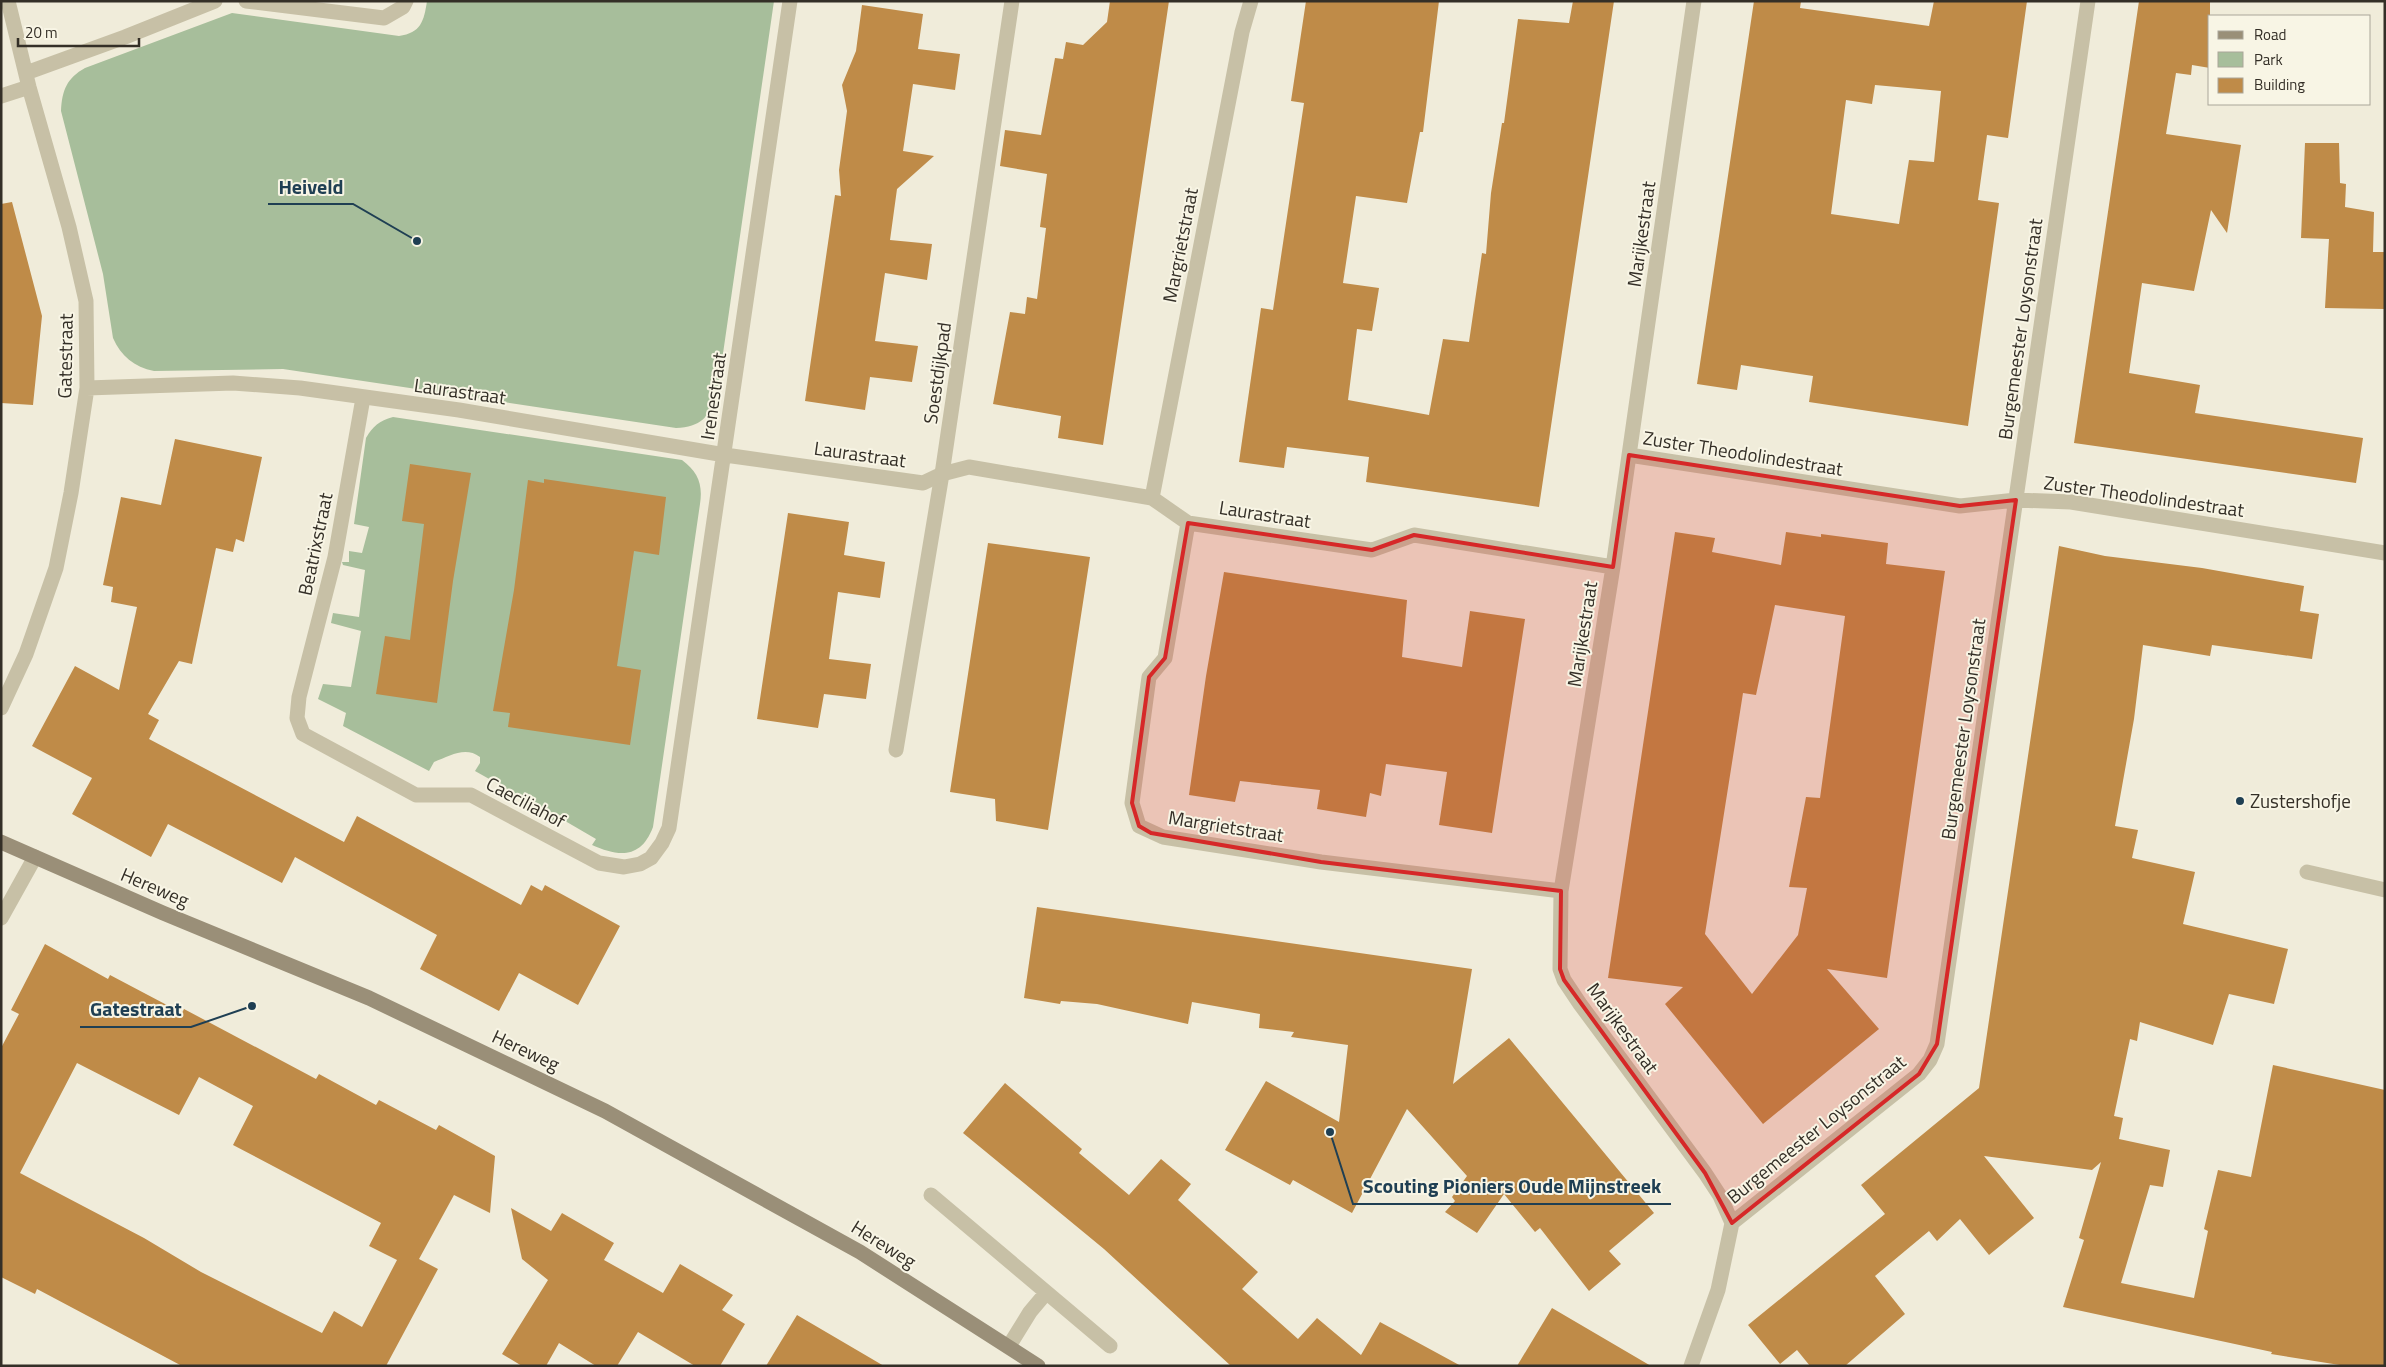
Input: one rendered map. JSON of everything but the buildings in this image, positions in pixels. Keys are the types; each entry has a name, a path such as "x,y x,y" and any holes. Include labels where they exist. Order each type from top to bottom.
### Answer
{"street":[{"name":"Gatestraat","path":"1,708 26,654 56,568 71,493 87,388 86,301 69,227 8,1"},
{"path":"1,96 28,80 125,37 215,1"},
{"path":"246,1 384,18 403,7 406,1"},
{"name":"Irenestraat","path":"674,797 790,1"},
{"name":"Soestdijkpad","path":"896,750 942,474 1012,1"},
{"name":"Margrietstraat","path":"1152,498 1242,32 1251,1"},
{"name":"Marijkestraat","path":"1694,1 1630,455 1561,891 1560,969 1564,980 1705,1173 1720,1196 1732,1223"},
{"name":"Burgemeester Loysonstraat","path":"1690,1366 1718,1290 1732,1223 1919,1074 1930,1060 1937,1044 2088,1"},
{"name":"Laurastraat","path":"87,388 234,383 300,388 459,410 725,455 923,483 942,474 969,467 1152,498 1188,523 1372,550 1414,535 1613,567"},
{"name":"Beatrixstraat","path":"299,697 335,558 363,398"},
{"name":"Zuster Theodolindestraat","path":"1630,455 1960,506 2016,500 2071,502 2385,553"},
{"name":"Margrietstraat","path":"1188,523 1166,658 1149,677 1132,803 1139,826 1163,837 1294,858 1561,891"},
{"name":"Caeciliahof","path":"299,697 297,718 303,734 323,746 416,795 471,795 599,864 624,867 640,864 651,858 670,828 674,797"},
{"name":"Hereweg","path":"1,842 163,913 370,998 605,1110 851,1247 1038,1366"},
{"path":"1,918 35,857"},
{"path":"2307,872 2385,890"},
{"path":"931,1195 1110,1346"},
{"path":"1009,1346 1030,1312 1046,1293"}],"highlighted area":[{"path":"1629,455 1960,506 2016,500 1937,1044 1919,1074 1732,1223 1705,1173 1564,980 1560,969 1561,891 1321,862 1151,833 1139,826 1132,803 1149,677 1165,658 1188,523 1372,550 1414,535 1613,567"}],"green space":[{"path":"427,1 774,1 717,395 707,415 698,423 692,426 676,428 283,369 154,371 134,364 116,344 113,338 103,274 61,111 64,91 70,80 85,68 232,13 399,36 417,29 423,20"},
{"path":"393,417 682,460 696,474 700,484 701,497 653,827 648,837 636,850 620,853 611,852 592,845 596,839 560,818 555,824 548,821 552,813 516,793 511,800 503,795 507,789 475,771 480,763 480,757 469,752 457,753 434,762 429,771 343,726 346,713 318,699 323,684 351,687 361,631 331,623 333,613 359,617 365,570 343,565 342,562 349,562 349,551 362,553 369,527 354,524 366,438 377,424"}],"place":[{"name":"Heiveld","path":"417,241"},
{"name":"Zustershofje","path":"2240,801"},
{"name":"Gatestraat","path":"252,1006"},
{"name":"Scouting Pioniers Oude Mijnstreek","path":"1330,1132"}]}
